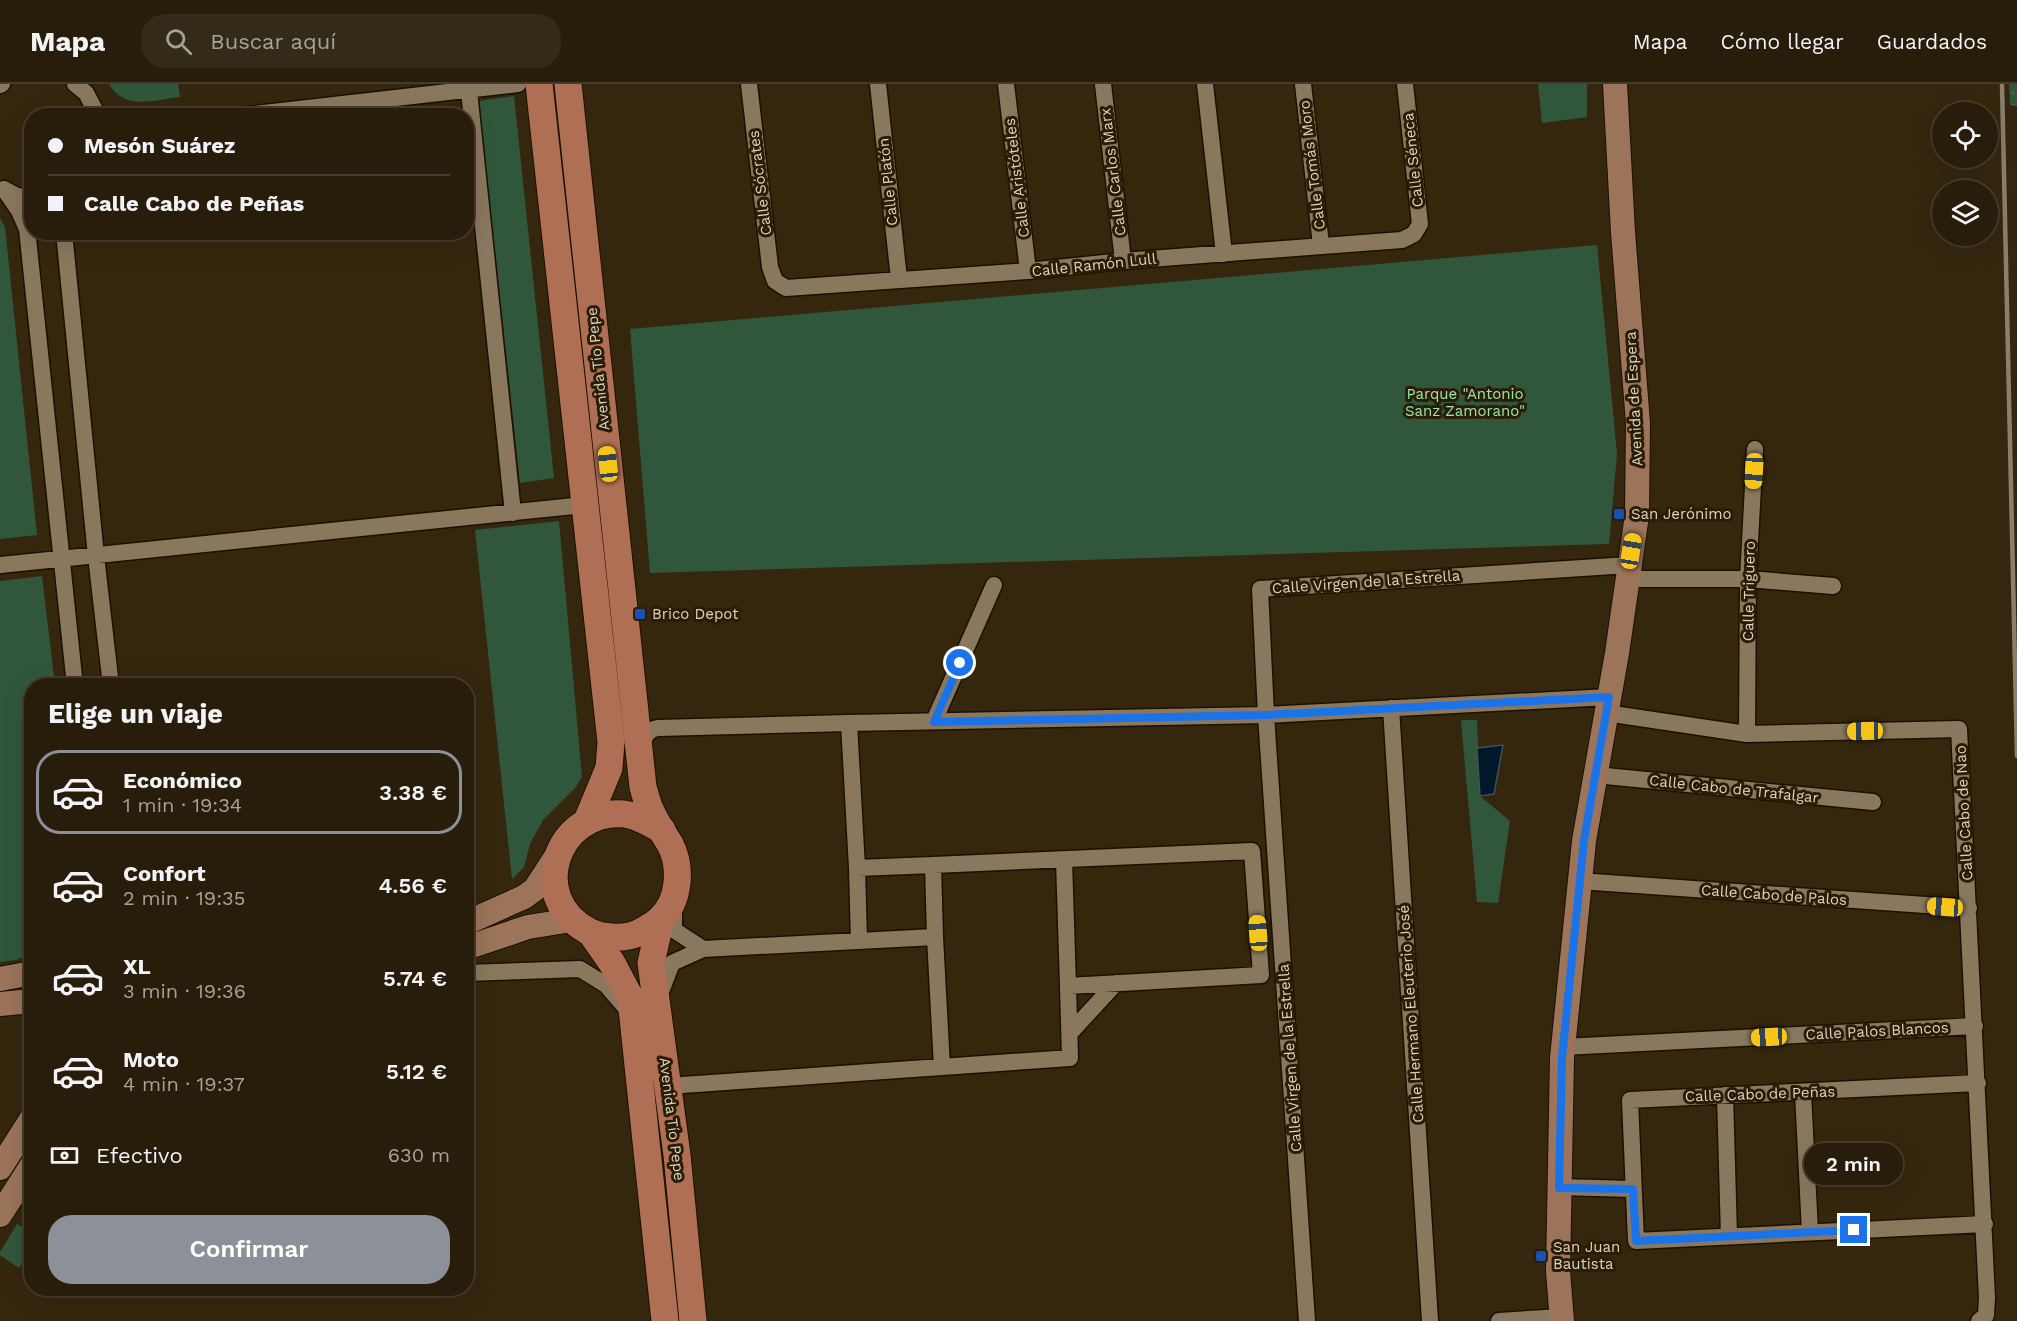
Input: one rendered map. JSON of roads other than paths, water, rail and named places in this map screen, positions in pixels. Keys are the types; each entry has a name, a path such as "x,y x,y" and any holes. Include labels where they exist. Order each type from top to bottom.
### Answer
{"main road":[{"name":"Avenida Tío Pepe","path":"539,84 611,742 609,768 587,821"},
{"name":"Avenida Tío Pepe","path":"568,84 633,702 646,739 643,787 650,809 662,830"},
{"path":"606,814 626,814 645,820 662,830 677,863 678,882 667,909 640,933 615,938 581,926 562,906 556,891 555,867 562,845 573,831 587,821 606,814"},
{"name":"Avenida Tío Pepe","path":"665,1321 645,1010 651,963 667,909"},
{"name":"Avenida Tío Pepe","path":"581,926 621,979 631,999 645,1010 668,1086 693,1321"}],"street":[{"path":"75,84 86,93 94,108"},
{"path":"312,108 518,84"},
{"name":"Calle Sócrates","path":"749,84 770,267 775,281"},
{"name":"Calle Platón","path":"878,84 899,279"},
{"name":"Calle Aristóteles","path":"1006,84 1028,272"},
{"name":"Calle Carlos Marx","path":"1102,84 1123,261"},
{"path":"1205,84 1224,254"},
{"name":"Calle Tomás Moro","path":"1303,84 1321,246"},
{"name":"Calle Séneca","path":"1405,84 1420,224 1414,234"},
{"name":"Avenida de Espera","path":"1561,1319 1557,1271 1563,1047 1584,840 1637,515 1638,423 1623,232 1615,84"},
{"path":"469,91 471,108"},
{"path":"474,139 513,513"},
{"path":"2,188 24,197"},
{"path":"2,188 19,211 24,222"},
{"name":"Calle Ramón Lull","path":"775,281 786,288 1028,272 1123,261 1402,240 1414,234"},
{"path":"28,240 74,678"},
{"path":"65,240 110,678"},
{"name":"Calle Triguero","path":"1747,734 1748,579 1755,449"},
{"path":"0,566 584,505"},
{"path":"1628,572 1833,586"},
{"name":"Calle Virgen de la Estrella","path":"1308,1321 1266,715 1260,589 1628,572"},
{"path":"934,722 994,585"},
{"name":"Calle Cabo de Nao","path":"646,739 849,723 1266,715 1391,708 1607,705 1747,734 1959,729 1985,1224 1986,1315 1979,1321"},
{"name":"Calle Hermano Eleuterio José","path":"1391,708 1430,1321"},
{"path":"849,723 859,941"},
{"name":"Calle Cabo de Trafalgar","path":"1595,775 1874,802"},
{"path":"474,919 535,890 562,845"},
{"path":"857,867 1252,851 1261,975 1068,986"},
{"path":"668,1086 1070,1058 1064,860"},
{"path":"933,865 942,1067"},
{"name":"Calle Cabo de Palos","path":"1580,881 1969,908"},
{"path":"667,909 674,930 703,949"},
{"path":"474,945 528,927 581,926"},
{"path":"474,973 580,969 645,1010 672,963 703,949 935,937"},
{"path":"0,978 24,974"},
{"path":"1070,1033 1116,983"},
{"path":"0,1004 24,1003"},
{"name":"Calle Palos Blancos","path":"1563,1047 1975,1026"},
{"name":"Calle Cabo de Peñas","path":"1978,1083 1630,1100 1633,1189 1636,1241 1985,1224"},
{"path":"1803,1093 1810,1232"},
{"path":"1725,1095 1729,1236"},
{"path":"0,1168 24,1130"},
{"path":"0,1215 24,1178"},
{"path":"1559,1188 1633,1189"},
{"path":"1499,1321 1561,1319"}],"water":[{"path":"1503,745 1494,794 1480,796 1477,748"}],"railway":[{"path":"2002,84 2017,756"}],"place":[{"name":"San Jerónimo","path":"1619,514"},
{"name":"Brico Depot","path":"640,614"},
{"name":"San Juan Bautista","path":"1541,1256"}],"park label":[{"name":"Parque \"Antonio Sanz Zamorano\"","path":"1465,402"}]}
